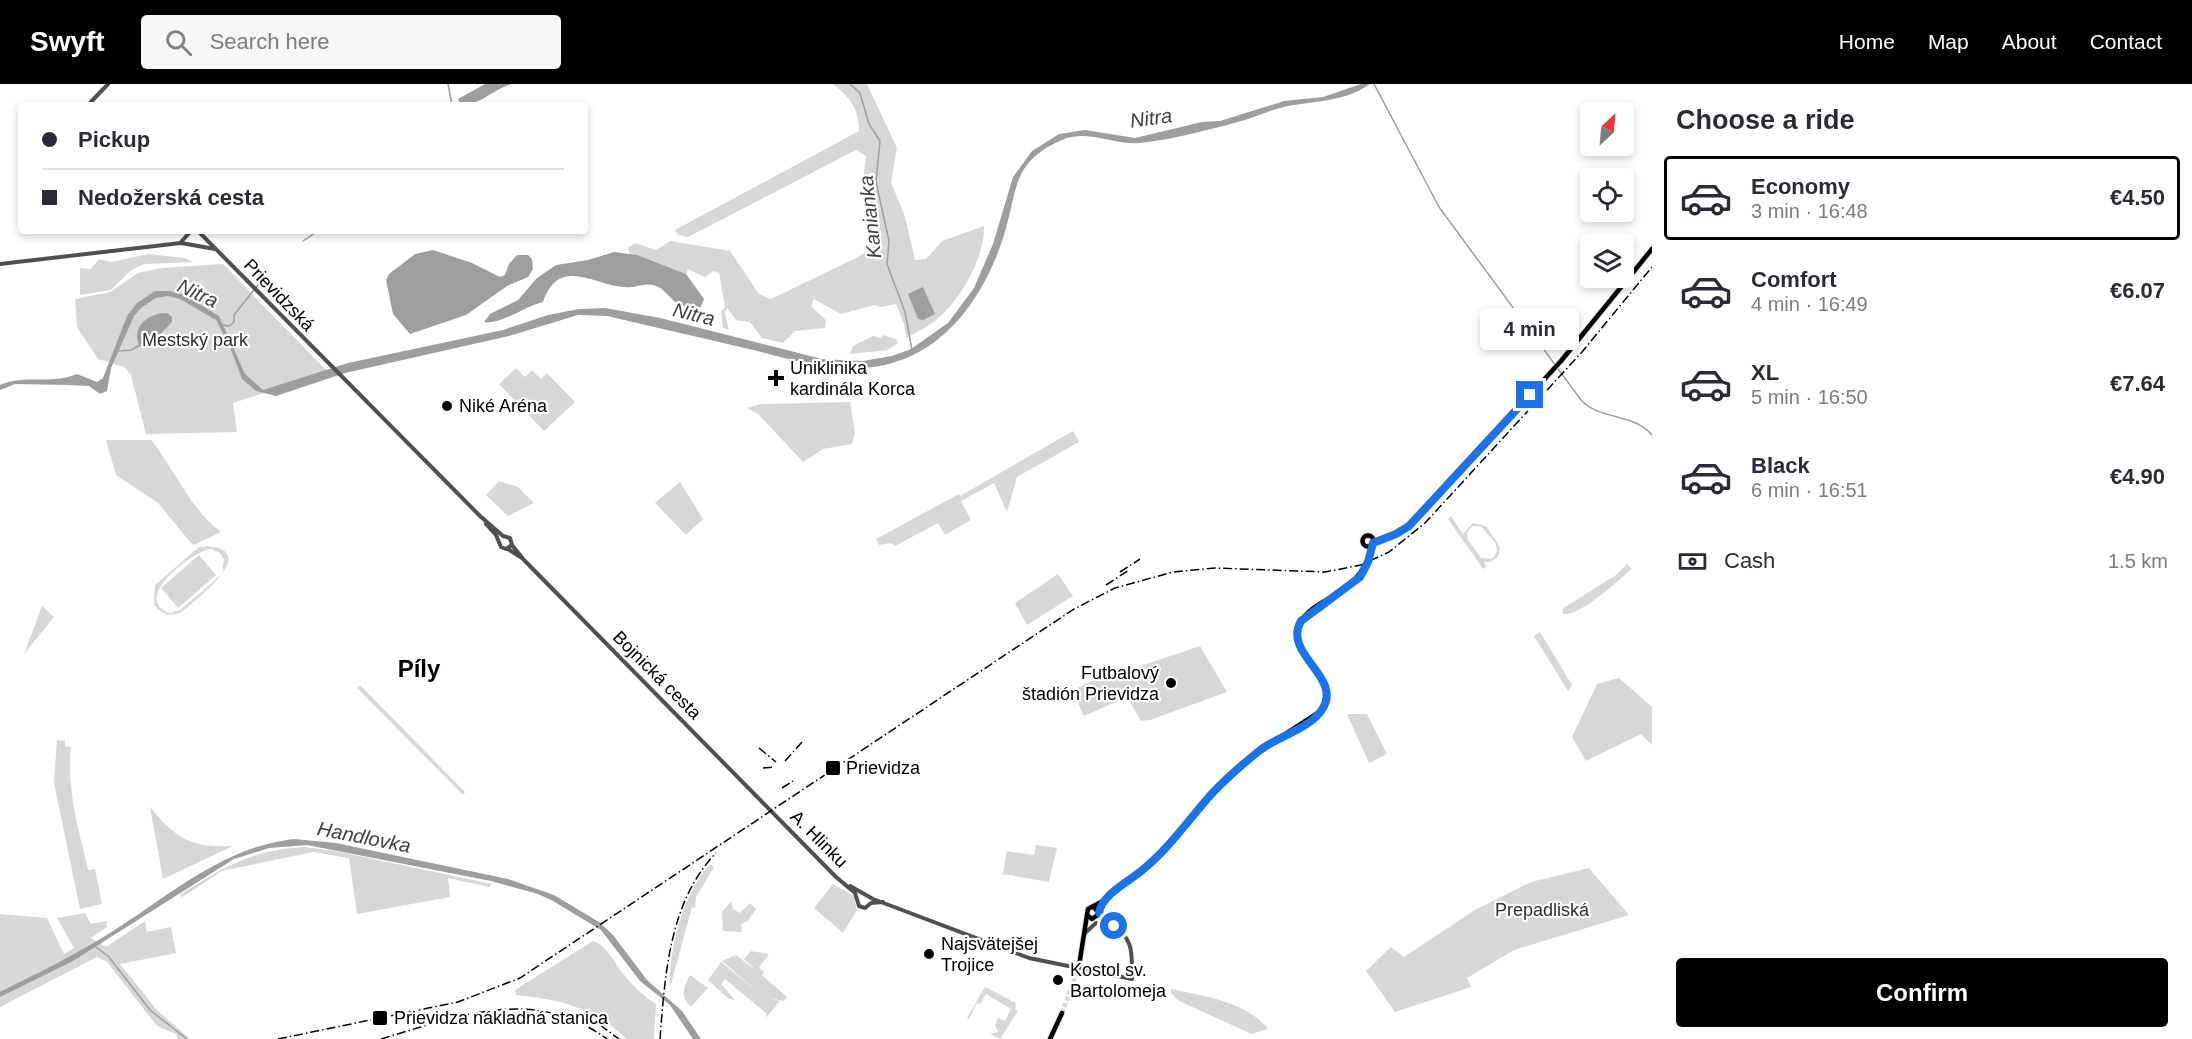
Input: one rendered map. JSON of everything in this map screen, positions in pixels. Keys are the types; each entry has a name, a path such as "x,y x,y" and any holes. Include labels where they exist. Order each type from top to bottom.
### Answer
{"main road":[{"path":"1079,966 1085,931 1105,900 1171,845 1212,794 1256,753 1319,713 1326,701 1326,688 1298,644 1299,624 1306,615 1360,577 1371,545 1396,534 1418,517 1558,364 1652,249"},
{"path":"1050,1039 1062,1013"}],"street":[{"path":"91,102 108,84"},
{"path":"181,243 188,234"},
{"name":"Prievidzská","path":"201,234 342,378"},
{"path":"0,264 181,243 216,249"},
{"name":"Bojnická cesta","path":"342,378 480,516 503,536 510,538 510,547"},
{"name":"Bojnická cesta","path":"480,516 501,547 510,547 524,560 771,810"},
{"path":"499,541 503,536"},
{"name":"A. Hlinku","path":"771,810 849,886 858,897 857,902 861,908 867,907 871,901"},
{"name":"A. Hlinku","path":"849,886 871,901 883,902 952,930 1037,960 1132,979 1130,943 1123,933 1109,922"},
{"path":"858,897 863,894"},
{"path":"1094,914 1109,922"},
{"path":"1085,931 1096,923 1109,922"}],"green space":[{"path":"833,84 867,84 897,148 891,182 905,217 915,260 926,259 942,241 984,226 980,253 975,266 960,293 941,316 906,338 904,324 896,304 881,307 874,305 841,314 814,299 811,306 826,320 825,328 795,331 783,343 762,338 750,322 736,320 727,308 725,313 729,330 723,328 721,311 725,307 719,273 713,271 705,277 688,269 686,274 630,254 628,248 635,243 656,250 670,241 730,251 759,294 771,299 860,256 874,245 876,233 863,181 866,156 856,150 688,237 678,235 675,230 859,131 859,123 852,104"},
{"path":"149,254 184,258 194,262 144,264 130,271 111,290 80,295 80,268 91,269 99,259 111,262"},
{"name":"Mestský park","path":"223,264 328,372 233,403 237,432 146,434 131,375 124,367 98,359 77,327 75,299 110,292 138,273 161,268"},
{"path":"883,335 896,339 898,343 888,350 850,354 853,346 873,336 881,338"},
{"path":"516,368 525,377 532,370 541,379 547,373 575,402 544,431 499,384"},
{"path":"850,402 855,433 852,444 823,449 803,462 758,414 747,408 760,404"},
{"path":"1073,431 1079,442 1017,477 1007,512 994,483 961,501 971,520 945,535 938,523 895,546 891,543 879,545 876,539 959,494 960,496"},
{"path":"106,440 151,440 191,501 221,532 194,545 191,543 158,503 116,475"},
{"path":"499,481 518,487 534,503 508,516 486,495"},
{"path":"680,482 703,519 686,535 655,503"},
{"path":"1451,516 1463,534 1473,523 1486,526 1500,547 1498,557 1490,562 1484,562 1486,567 1483,569 1448,519","holes":["1472,526 1481,526 1496,544 1497,552 1492,559 1481,558 1468,540 1467,533"]},
{"path":"208,546 223,550 228,557 227,566 222,573 224,559 220,553 211,549 192,557 169,576 157,597 159,606 170,613 180,610 221,575 210,588 182,612 170,615 163,613 154,604 155,585 199,547"},
{"path":"199,555 216,575 178,608 161,588"},
{"path":"1627,564 1632,569 1598,597 1579,610 1563,614 1562,609 1616,575"},
{"path":"1058,574 1073,596 1027,625 1015,603"},
{"path":"42,606 54,617 24,654"},
{"path":"1540,632 1572,685 1568,691 1534,636"},
{"name":"Futbalový štadión Prievidza","path":"1200,646 1227,692 1150,720 1141,721 1127,697 1084,716 1072,690 1115,671 1117,674"},
{"path":"1619,678 1652,707 1652,745 1641,734 1586,761 1572,737 1597,684"},
{"path":"360,685 465,792 463,795 357,688"},
{"path":"1347,714 1367,714 1387,754 1369,763"},
{"path":"57,740 65,741 65,746 71,747 70,778 74,809 88,870 95,869 102,904 80,909 54,783"},
{"path":"150,807 168,827 186,839 206,845 233,846 163,879"},
{"path":"1036,845 1057,848 1049,882 1003,874 1007,851 1034,855"},
{"path":"304,847 335,851 492,884 489,887 448,878 450,897 357,914 349,858 313,852 222,871 181,898 181,894 211,875 253,856"},
{"path":"710,864 714,867 696,897 695,908 692,907 670,988 669,976 677,930 689,896"},
{"name":"Prepadliská","path":"1589,868 1629,915 1514,950 1467,978 1471,987 1395,1012 1366,971 1391,947 1404,957 1475,910 1531,882"},
{"path":"833,884 854,896 857,910 843,933 814,908"},
{"path":"731,901 733,909 740,913 750,903 756,909 748,921 741,924 742,932 723,931 722,912"},
{"path":"85,913 91,924 106,921 107,927 91,938 106,947 145,921 147,932 171,927 176,953 120,964 157,1010 190,1039 178,1039 176,1034 157,1026 107,962 97,957 0,1007 0,914 47,918 64,954 74,948 57,918"},
{"path":"593,941 602,946 624,975 656,1004 654,1039 627,1039 615,1028 576,1007 547,999 516,995 515,990"},
{"path":"751,951 769,954 759,967 764,972 762,975 787,997 784,1001 768,998 780,1001 766,1018 767,1014 725,979 721,984 735,1000 729,999 708,980 721,962 758,992 722,961 736,955 755,970 744,959"},
{"path":"690,975 708,988 691,1007 684,996"},
{"path":"985,987 1016,1003 1015,1009 1018,1011 1000,1039 990,1034 998,1032 995,1025 998,1018 1005,1021 1011,1009 986,994 980,1004 977,1003 969,1019 967,1018"},
{"path":"1171,989 1210,997 1236,1006 1248,1012 1268,1029 1251,1034 1179,1001 1171,993"}],"shaded area":[{"path":"485,84 512,84 475,102 459,102 458,99"},
{"path":"1361,84 1370,84 1350,95 1284,107 1245,120 1177,137 1128,143 1081,136 1062,140 1045,149 1033,158 1019,179 995,260 970,306 934,342 912,355 888,364 861,368 819,365 607,316 578,315 509,336 345,373 276,396 256,391 242,379 230,347 216,320 180,299 168,296 156,298 142,307 134,316 111,368 107,391 100,394 89,386 15,384 0,390 0,385 18,380 57,379 77,374 97,382 103,378 127,316 137,303 155,291 182,294 219,316 245,374 263,390 348,363 503,330 548,315 579,309 605,308 660,318 822,359 863,361 892,356 911,349 948,323 974,288 993,244 1013,177 1032,151 1059,134 1085,130 1135,138 1202,122 1220,121 1284,101 1323,97"},
{"path":"433,250 472,263 500,277 505,275 509,264 517,255 528,255 532,259 533,269 528,277 507,286 466,315 410,334 393,314 386,280 389,274 415,254"},
{"path":"614,252 637,255 686,274 704,299 699,311 676,302 662,289 653,285 619,286 570,276 559,279 550,287 543,302 498,321 484,322 490,314 518,300 537,278 556,265 588,260"},
{"path":"923,287 935,314 923,320 918,319 908,294"},
{"path":"167,313 172,317 172,322 151,344 139,345 137,332 143,322 154,315"},
{"path":"294,839 336,843 508,879 554,895 599,922 613,935 647,980 682,1011 701,1039 693,1039 670,1005 640,981 601,930 553,901 538,894 491,881 307,845 269,848 234,859 73,961 0,997 0,992 92,944 218,863 267,844"}],"waterway":[{"path":"448,84 451,102"},
{"name":"Kanianka","path":"850,84 860,93 869,124 880,141 876,182 889,241 887,264 905,312 912,350"},
{"path":"1374,84 1439,207 1581,400 1598,411 1635,423 1652,435"},
{"path":"303,241 314,234"},
{"path":"223,325 229,326 234,322 234,315 261,281"},
{"path":"119,351 131,350 140,345"},
{"path":"96,947 109,957 150,1010 187,1039"}],"tunnel":[{"path":"1062,1013 1079,966"}],"railway":[{"path":"278,1039 458,1002 520,978 1074,609 1115,588 1173,572 1215,568 1325,572 1361,565 1389,552 1425,523 1582,352 1652,267"},
{"path":"1120,572 1140,559"},
{"path":"1106,585 1129,570"},
{"path":"785,761 802,742"},
{"path":"759,748 776,762"},
{"path":"763,768 775,767"},
{"path":"782,788 793,781"},
{"path":"660,1039 664,990 672,940 688,894 700,872 716,853"},
{"path":"381,1039 467,1015 496,1010 524,1009 551,1013 579,1023 607,1039"},
{"path":"600,1025 619,1039"}],"place":[{"name":"Uniklinika kardinála Korca","path":"776,378"},
{"name":"Niké Aréna","path":"447,406"},
{"name":"Futbalový štadión Prievidza","path":"1171,683"},
{"name":"Prievidza","path":"833,768"},
{"name":"Najsvätejšej Trojice","path":"929,954"},
{"name":"Kostol sv. Bartolomeja","path":"1058,980"},
{"name":"Prievidza nákladná stanica","path":"380,1018"}],"district":[{"name":"Píly","path":"419,669"}],"route":[{"path":"1114,926 1099,913 1105,900 1171,845 1212,794 1256,753 1314,718 1323,708 1327,698 1326,688 1298,644 1296,635 1301,621 1306,615 1360,577 1368,562 1373,543 1409,526 1530,395"}],"water label":[{"name":"Nitra","path":"1151,118"},
{"name":"Nitra","path":"198,293"},
{"name":"Nitra","path":"694,314"},
{"name":"Handlovka","path":"364,837"}]}
